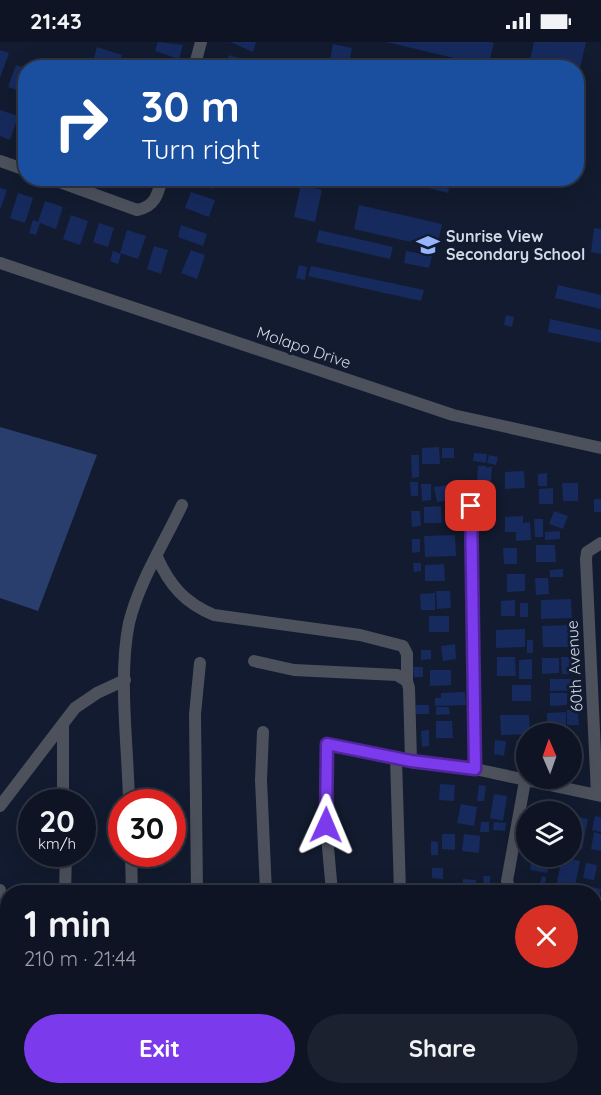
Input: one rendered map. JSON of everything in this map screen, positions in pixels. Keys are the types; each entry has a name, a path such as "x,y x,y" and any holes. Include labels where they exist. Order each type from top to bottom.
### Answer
{"street":[{"path":"196,60 201,42"},
{"path":"0,161 18,167"},
{"path":"71,186 137,210 146,209 153,202 159,186"},
{"name":"Molapo Drive","path":"0,263 453,416 601,448"},
{"path":"129,789 125,649 130,622 139,592 182,506"},
{"path":"471,506 475,769"},
{"name":"60th Avenue","path":"599,796 586,559 587,552 601,543"},
{"path":"157,557 172,586 196,608 214,615 360,635 403,646 406,651 411,761"},
{"path":"254,661 294,670 397,675 408,681"},
{"path":"197,885 195,714 200,663"},
{"path":"0,806 83,701 125,680"},
{"path":"63,726 63,789"},
{"path":"263,732 261,780 266,885"},
{"path":"331,885 326,825 327,744 411,761 475,769 516,779"},
{"path":"396,758 400,885"},
{"path":"508,885 507,881 524,789"},
{"path":"564,789 599,796"},
{"path":"65,885 66,867"},
{"path":"131,867 132,885"}],"shaded area":[{"path":"0,427 97,455 38,611 0,598"}],"building":[{"path":"158,42 183,45 179,59 155,51"},
{"path":"230,42 256,42 253,52"},
{"path":"386,42 494,43 490,60 462,60"},
{"path":"534,42 586,42 582,60 530,60"},
{"path":"333,44 352,48 350,60 330,60"},
{"path":"97,47 122,55 120,60 93,60"},
{"path":"0,50 9,53 0,78"},
{"path":"229,55 244,60 227,60"},
{"path":"16,65 18,66 18,90 8,87"},
{"path":"0,110 18,116 10,140 0,136"},
{"path":"301,186 322,190 315,222 294,217"},
{"path":"420,186 449,186 448,193"},
{"path":"0,188 7,190 0,210"},
{"path":"191,192 215,200 209,217 185,208"},
{"path":"18,193 33,198 25,223 10,218"},
{"path":"45,201 63,207 56,229 40,223 36,235 29,233 33,220 38,222"},
{"path":"359,205 442,224 437,248 354,229"},
{"path":"71,215 88,221 80,245 63,239"},
{"path":"99,223 114,228 108,247 93,242"},
{"path":"181,225 207,234 203,246 178,237"},
{"path":"594,228 601,229 601,254 591,252"},
{"path":"127,230 146,236 138,259 120,253"},
{"path":"319,230 393,247 390,259 316,242"},
{"path":"154,246 168,250 161,274 147,269"},
{"path":"191,250 205,255 197,279 181,273"},
{"path":"113,251 121,254 118,264 110,261"},
{"path":"406,251 432,256 429,268 404,263"},
{"path":"299,265 307,267 305,280 296,278"},
{"path":"311,266 424,290 421,301 308,276"},
{"path":"558,285 601,295 601,309 555,298"},
{"path":"506,315 514,317 512,327 504,325"},
{"path":"550,319 601,330 601,343 548,332"},
{"path":"439,447 440,464 422,464 422,448"},
{"path":"442,448 454,448 454,458 442,458"},
{"path":"474,453 487,454 486,463 473,461"},
{"path":"411,455 419,455 419,477 412,478"},
{"path":"489,455 498,457 496,465 487,463"},
{"path":"478,466 486,466 486,468 492,466 491,481 477,481"},
{"path":"524,471 525,488 505,489 505,472"},
{"path":"547,473 547,486 538,486 538,474"},
{"path":"410,482 418,482 418,496 411,496"},
{"path":"562,483 578,483 578,501 563,501"},
{"path":"421,484 431,484 431,500 422,501"},
{"path":"449,485 451,500 437,502 434,487"},
{"path":"553,488 553,504 539,504 539,489"},
{"path":"594,499 601,499 601,512 594,512"},
{"path":"441,506 442,523 424,523 424,507"},
{"path":"411,511 420,511 421,526 412,527"},
{"path":"554,511 568,516 563,529 549,524"},
{"path":"523,516 523,523 530,522 531,540 516,541 516,532 505,532 505,517"},
{"path":"534,519 543,519 543,537 535,537"},
{"path":"560,531 560,539 545,540 545,532"},
{"path":"455,535 456,556 425,557 424,536"},
{"path":"412,539 420,539 420,552 412,553"},
{"path":"536,545 555,545 556,562 536,562"},
{"path":"503,548 517,548 517,564 504,564"},
{"path":"413,563 421,563 421,571 414,572"},
{"path":"444,564 445,581 425,581 425,565"},
{"path":"563,569 563,577 550,577 550,570"},
{"path":"507,574 525,574 525,591 507,592"},
{"path":"535,578 548,578 549,594 536,595"},
{"path":"436,591 450,591 451,608 437,609"},
{"path":"435,593 435,610 421,610 420,594"},
{"path":"571,599 572,618 541,619 541,600"},
{"path":"515,600 515,616 501,616 501,601"},
{"path":"520,603 528,603 528,617 520,617"},
{"path":"429,616 449,616 449,632 429,632"},
{"path":"571,625 572,647 543,647 542,626"},
{"path":"525,629 525,647 496,648 496,630"},
{"path":"527,640 533,640 533,653 527,653"},
{"path":"455,644 456,659 443,661 441,646"},
{"path":"421,650 431,650 431,659 421,660"},
{"path":"497,657 515,657 516,676 497,676"},
{"path":"561,657 576,657 576,674 562,674"},
{"path":"542,658 559,658 559,673 542,674"},
{"path":"532,659 532,679 519,679 519,660"},
{"path":"413,667 423,667 423,677 414,677"},
{"path":"430,670 451,670 451,685 430,686"},
{"path":"550,679 578,679 579,690 550,691"},
{"path":"512,685 531,685 531,701 512,701"},
{"path":"465,692 466,705 435,706 435,698 441,698 441,693"},
{"path":"550,693 567,693 567,705 550,706"},
{"path":"416,705 429,705 429,714 416,714"},
{"path":"436,707 449,707 450,714 436,715"},
{"path":"567,710 578,710 579,723 567,723"},
{"path":"566,712 566,723 547,723 547,713"},
{"path":"500,715 529,715 529,723 516,723 516,734 501,735"},
{"path":"436,721 452,721 453,738 436,738"},
{"path":"429,730 429,746 422,747 421,731"},
{"path":"495,740 506,741 504,756 494,754"},
{"path":"440,784 455,785 454,801 439,800"},
{"path":"479,785 486,786 484,801 477,801"},
{"path":"494,794 507,796 503,821 490,818"},
{"path":"461,804 477,807 474,826 457,823"},
{"path":"595,816 601,817 601,832 592,830"},
{"path":"582,818 588,819 582,850"},
{"path":"481,822 489,822 489,832 480,832"},
{"path":"494,822 506,823 505,831 493,830"},
{"path":"594,832 601,834 601,851 591,849"},
{"path":"442,834 455,834 455,850 442,849"},
{"path":"464,834 480,836 479,853 462,851"},
{"path":"431,841 438,842 438,855 431,855"},
{"path":"586,863 597,865 594,880 583,878"},
{"path":"530,867 548,867 547,873 530,870"},
{"path":"560,867 579,867 575,885 556,885"},
{"path":"432,868 443,868 443,879 432,878"},
{"path":"483,876 490,876 490,885 484,885"},
{"path":"542,876 546,877 545,885 540,885"},
{"path":"463,879 476,880 476,885 463,885"}],"place":[{"name":"Sunrise View Secondary School","path":"428,245"}],"route":[{"path":"326,825 327,744 411,761 475,769 471,506"}]}
